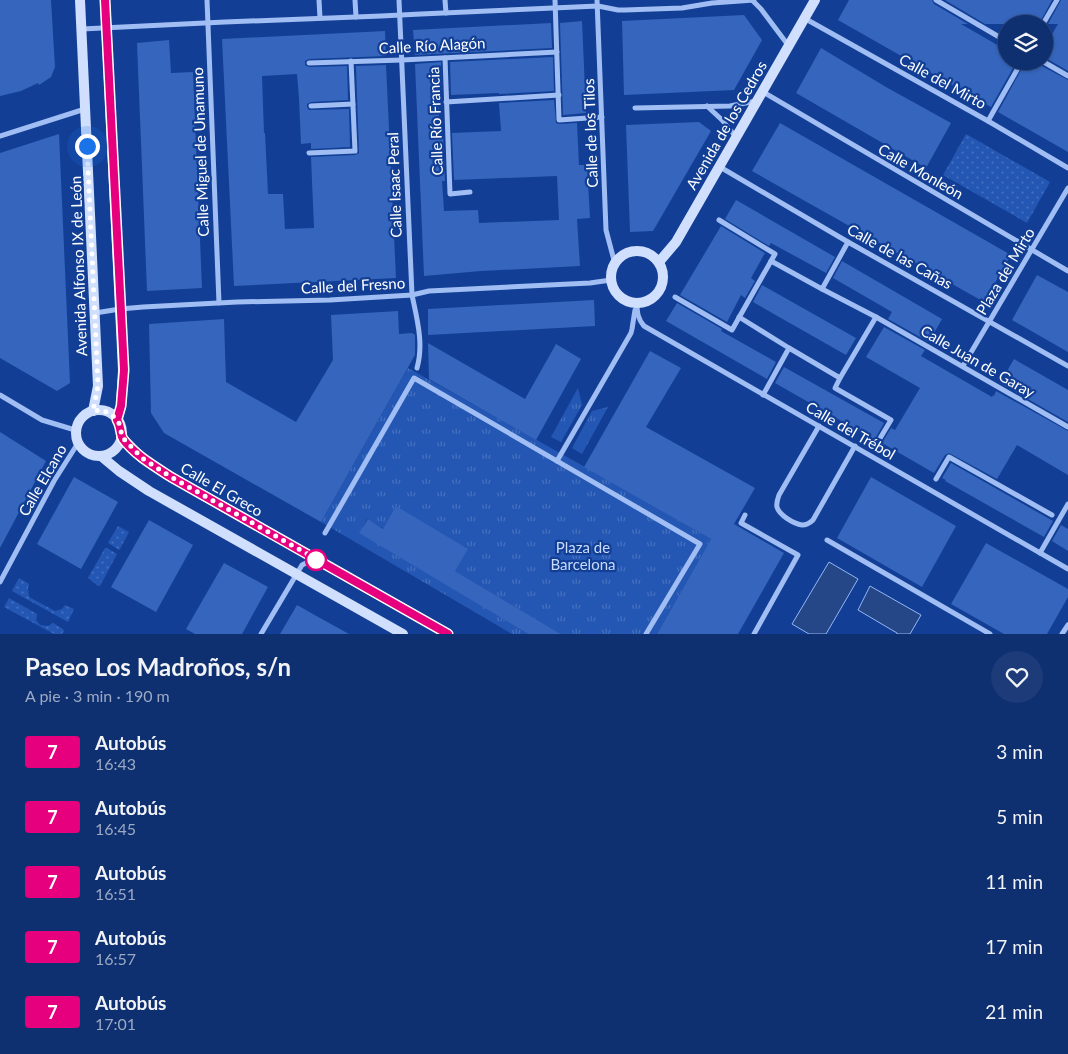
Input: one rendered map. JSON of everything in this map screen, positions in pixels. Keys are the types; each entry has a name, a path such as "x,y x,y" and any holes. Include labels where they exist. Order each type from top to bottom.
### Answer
{"main road":[{"name":"Avenida Alfonso IX de León","path":"80,0 96,313 98,386 93,411"},
{"path":"105,0 124,370 121,406 117,420"},
{"name":"Avenida de los Cedros","path":"659,262 676,242 815,0"},
{"path":"636,250 645,251 653,255 659,262 663,270 664,280 656,295 650,300 636,303 619,296 613,287 611,272 620,256 636,250"},
{"path":"102,410 111,414 117,420 122,437 117,448 102,456 94,456 82,449 76,437 76,430 81,418 87,413 102,410"},
{"name":"Calle El Greco","path":"122,437 142,458 171,477 314,559"},
{"path":"102,456 149,491 403,634"},
{"path":"314,559 448,634"}],"street":[{"name":"Calle Miguel de Unamuno","path":"207,0 219,304"},
{"path":"319,0 320,18"},
{"path":"355,0 356,17"},
{"name":"Calle Isaac Peral","path":"399,0 412,295 418,324 420,358 417,368"},
{"path":"445,0 446,13"},
{"path":"555,0 560,120 602,117"},
{"name":"Calle de los Tilos","path":"597,0 606,230 614,264"},
{"path":"82,29 598,6 618,10 682,8 712,2 753,0 789,45"},
{"path":"936,0 998,35"},
{"path":"1048,15 1057,0"},
{"name":"Calle del Mirto","path":"804,18 1068,168"},
{"name":"Calle Río Alagón","path":"309,63 557,52"},
{"name":"Calle Río Francia","path":"445,58 450,194 470,192"},
{"path":"309,153 356,151 351,61"},
{"path":"1053,67 1068,76"},
{"path":"988,121 1017,70"},
{"path":"446,102 559,95"},
{"path":"635,108 730,106 759,97"},
{"name":"Calle Monleón","path":"759,97 1068,271"},
{"path":"310,106 353,104"},
{"path":"707,106 736,137"},
{"path":"0,136 86,109"},
{"name":"Calle de las Cañas","path":"719,167 1068,366"},
{"name":"Plaza del Mirto","path":"963,366 1068,188"},
{"path":"675,297 732,330 776,254 719,220"},
{"path":"822,289 848,242"},
{"name":"Calle Juan de Garay","path":"771,261 876,317 1068,427"},
{"name":"Calle del Fresno","path":"96,313 120,309 237,302 330,300 412,295 429,291 590,283 611,280"},
{"path":"557,461 632,329 636,303"},
{"name":"Calle del Trébol","path":"636,303 639,320 644,326 1068,569"},
{"path":"739,317 840,378"},
{"path":"876,317 835,388 891,420 876,445"},
{"path":"763,394 789,348"},
{"path":"325,533 414,378 700,544 646,634"},
{"path":"0,395 42,420 76,430"},
{"path":"819,426 777,501 777,508 781,513 795,522 802,525 808,524 813,520 855,446"},
{"name":"Calle Elcano","path":"0,582 54,482 78,443"},
{"path":"936,479 949,457 1052,515"},
{"path":"1040,553 1068,504"},
{"path":"745,515 741,523 798,555 754,634"},
{"path":"827,540 990,634"},
{"path":"262,634 302,565 314,559"},
{"path":"1062,634 1068,625"}],"green space":[{"path":"966,134 1050,182 1027,223 943,175"},
{"name":"Plaza de Barcelona","path":"408,368 711,539 657,634 561,634 367,519 360,533 528,634 512,634 321,522"},
{"path":"578,388 582,405 561,442 551,437"},
{"path":"608,407 582,454 572,448 592,411"},
{"path":"118,526 129,532 119,550 108,543"},
{"path":"105,548 117,554 100,586 98,586 88,578"},
{"path":"19,578 29,584 29,597 55,611 62,609 65,605 74,609 68,622 12,591"},
{"path":"9,598 37,614 36,620 40,625 48,626 53,623 64,631 62,634 54,634 4,607"}],"shaded area":[{"path":"829,562 858,579 826,634 809,634 792,624"},
{"path":"870,586 921,615 910,634 897,634 858,610"}],"building":[{"path":"0,0 51,0 55,67 51,77 39,85 38,83 21,91 0,96"},
{"path":"849,0 932,0 934,4 968,24 961,24 998,45 998,70 1012,70 991,107 838,20"},
{"path":"945,0 1052,0 1044,15 998,15 998,24 985,24"},
{"path":"1061,0 1068,0 1068,71 1053,62 1053,33 1058,24 1053,24 1053,15"},
{"path":"744,15 762,40 734,90 624,95 622,21"},
{"path":"582,21 586,113 563,115 560,23"},
{"path":"551,23 552,48 415,55 413,30"},
{"path":"385,31 386,56 309,59 305,61 305,65 309,67 347,66 348,100 311,102 307,104 307,107 309,110 349,109 350,147 311,149 311,143 301,144 297,74 262,76 264,133 268,194 283,194 285,229 314,228 311,157 355,155 359,153 356,66 386,65 396,278 234,286 222,39"},
{"path":"169,40 171,73 193,72 202,288 147,291 137,43"},
{"path":"821,48 951,123 926,168 796,93"},
{"path":"553,57 554,91 451,95 450,62"},
{"path":"441,62 442,96 438,96 440,134 443,134 445,181 442,181 444,211 478,210 479,223 559,220 557,176 454,180 452,133 501,131 499,103 554,100 556,123 577,123 579,165 587,165 590,218 577,219 580,266 424,276 415,64"},
{"path":"1021,70 1049,70 1068,80 1068,152 998,112"},
{"path":"699,122 711,131 653,231 630,232 626,125"},
{"path":"780,123 1011,255 984,302 752,171"},
{"path":"59,134 70,383 57,391 0,358 0,153"},
{"path":"736,200 835,257 826,273 771,243 769,246 725,219"},
{"path":"721,226 765,253 751,278 755,281 745,298 741,295 727,322 680,295"},
{"path":"842,261 942,319 929,342 888,319 892,312 833,278"},
{"path":"1037,275 1068,292 1068,352 1012,320"},
{"path":"762,285 856,338 846,355 753,302"},
{"path":"594,300 595,326 428,335 428,309"},
{"path":"677,303 722,329 721,331 776,362 767,379 666,321"},
{"path":"398,311 399,334 412,333 415,335 415,355 321,522 164,433 151,413 149,324 224,319 226,382 296,422 333,360 331,315"},
{"path":"884,327 925,350 921,356 992,397 996,391 1068,431 1068,475 1017,445 997,479 949,453 945,455 934,473 882,443 891,428 895,430 920,388 866,357"},
{"path":"428,343 525,399 556,344 581,359 536,440 429,379"},
{"path":"650,351 681,368 646,427 755,488 734,524 784,553 738,634 657,634 711,539 584,467"},
{"path":"1014,359 1068,390 1068,422 1000,383"},
{"path":"784,367 884,423 875,439 775,383"},
{"path":"0,432 46,461 0,548"},
{"path":"951,463 1053,521 1044,537 945,481 942,478"},
{"path":"74,477 118,502 81,569 37,544"},
{"path":"871,477 956,526 922,587 837,538"},
{"path":"396,506 468,549 455,571 561,634 528,634 359,533 368,519 383,529"},
{"path":"149,520 193,545 156,612 111,587"},
{"path":"1061,525 1068,529 1068,551 1052,541"},
{"path":"986,543 1068,589 1068,597 1047,634 1004,634 951,604"},
{"path":"224,563 268,587 242,634 195,634 186,629"},
{"path":"297,605 320,618 349,634 280,634"}],"bus line":[{"name":"7","path":"105,0 124,370 121,406 117,420 122,431 122,437 142,458 171,477 448,634"}],"route":[{"path":"87,146 98,386 93,411 102,410 111,414 120,425 122,437 142,458 171,477 318,560 316,560"}]}
